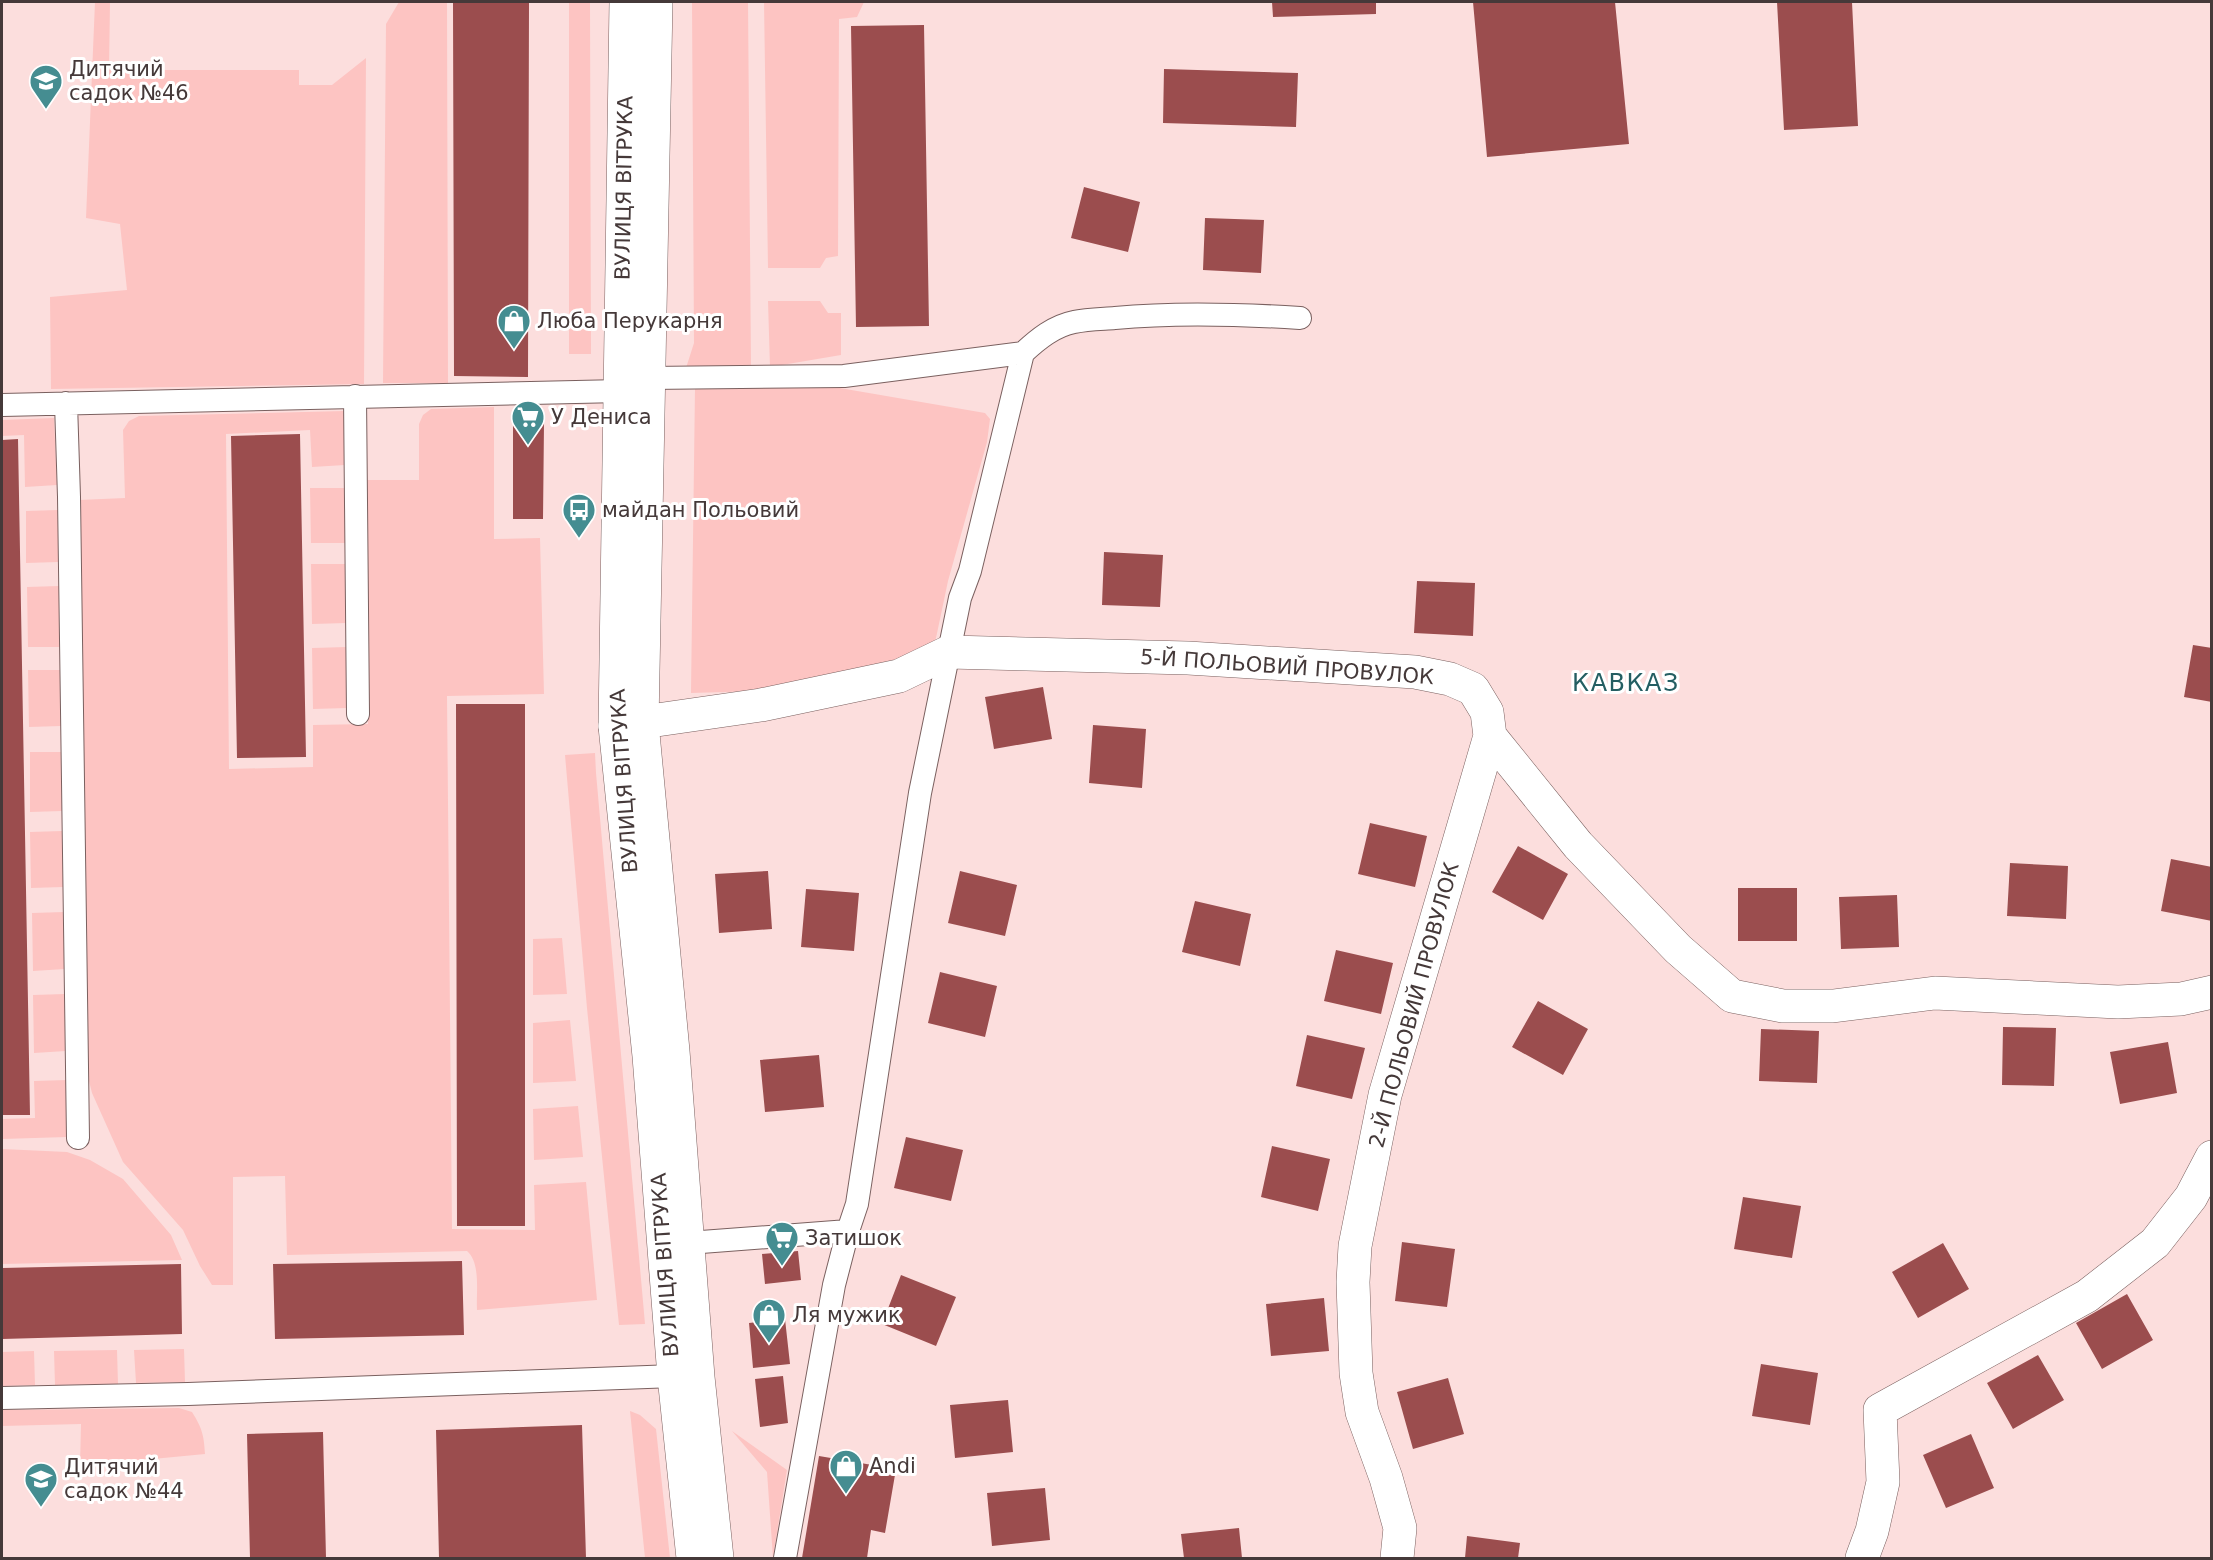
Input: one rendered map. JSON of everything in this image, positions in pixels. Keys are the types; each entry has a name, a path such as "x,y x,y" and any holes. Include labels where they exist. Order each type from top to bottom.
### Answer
{"street":[{"name":"ВУЛИЦЯ ВІТРУКА","path":"626,2 635,385"},
{"name":"ВУЛИЦЯ ВІТРУКА","path":"656,2 635,385 628,724 649,1056 674,1376 693,1558"},
{"name":"5-Й ПОЛЬОВИЙ ПРОВУЛОК","path":"628,724 761,705 899,676 949,652 1188,658 1414,672 1450,679 1473,689 1487,712 1490,736 1593,861 1678,949 1732,996 1783,1006 1833,1006 1935,993 2118,1002 2181,999 2211,992"},
{"name":"ВУЛИЦЯ ВІТРУКА","path":"628,724 673,1051 698,1377 717,1558"},
{"name":"2-Й ПОЛЬОВИЙ ПРОВУЛОК","path":"1397,1558 1400,1528 1386,1478 1362,1412 1356,1372 1353,1282 1355,1246 1385,1095 1490,736"},
{"path":"1862,1558 1872,1531 1883,1482 1880,1410 2087,1296 2156,1243 2191,1197 2211,1157"}],"lane":[{"path":"2,405 356,396 844,376 1023,352 1053,330 1073,322 1145,315 1246,315 1300,318"},
{"path":"785,1558 834,1284 857,1204 920,793 960,598 970,571 1023,352"},
{"path":"356,396 358,714"},
{"path":"66,403 78,1138"},
{"path":"688,1244 848,1231"},
{"path":"2,1398 188,1394 674,1376"}],"shaded area":[{"path":"95,2 110,2 109,70 299,70 299,85 332,85 366,58 364,384 51,389 50,297 127,290 120,224 86,218"},
{"path":"399,2 447,2 448,383 383,383 386,24"},
{"path":"569,2 590,2 591,354 569,354"},
{"path":"692,2 748,2 751,366 686,368 694,343"},
{"path":"764,2 864,2 857,17 839,19 838,256 826,258 820,268 768,268"},
{"path":"768,301 820,301 828,313 841,313 841,355 770,367"},
{"path":"834,387 985,413 990,419 987,442 948,581 936,638 932,646 911,656 759,691 691,693 695,388"},
{"path":"494,407 494,539 540,538 544,694 447,696 452,1229 535,1230 534,1185 586,1182 597,1300 477,1310 476,1270 467,1251 287,1255 285,1176 233,1177 233,1285 212,1285 183,1230 123,1162 92,1093 88,1077 79,500 125,498 123,430 129,421 139,416 344,411 345,465 312,467 310,430 226,434 229,769 313,767 313,725 368,724 366,480 419,480 419,424 423,415 431,409"},
{"path":"54,418 57,485 25,487 24,435 2,436 2,420"},
{"path":"310,488 345,488 346,543 311,543"},
{"path":"58,510 58,562 26,563 26,511"},
{"path":"311,564 346,564 347,623 312,624"},
{"path":"59,586 60,647 28,647 27,587"},
{"path":"347,647 347,708 313,709 312,648"},
{"path":"28,670 60,670 61,726 29,727"},
{"path":"30,752 61,752 62,811 30,812"},
{"path":"595,753 645,1324 619,1325 587,1008 565,755"},
{"path":"62,831 63,887 31,888 30,832"},
{"path":"64,912 65,969 33,971 32,913"},
{"path":"562,938 567,994 533,995 533,939"},
{"path":"65,994 66,1051 34,1053 33,995"},
{"path":"570,1020 576,1081 533,1083 533,1023"},
{"path":"67,1080 67,1137 2,1139 2,1119 35,1118 34,1081"},
{"path":"578,1106 583,1157 534,1160 533,1109"},
{"path":"2,1149 67,1152 90,1160 123,1179 171,1235 182,1260 2,1264"},
{"path":"184,1349 185,1382 136,1383 134,1350"},
{"path":"117,1350 118,1384 55,1385 54,1351"},
{"path":"34,1351 35,1385 2,1386 2,1352"},
{"path":"179,1408 192,1412 202,1432 205,1454 80,1466 81,1424 2,1426 2,1410"},
{"path":"630,1411 640,1415 656,1429 670,1558 645,1558"},
{"path":"732,1431 787,1470 773,1558 767,1472"}],"building":[{"path":"453,2 529,2 528,377 454,376"},
{"path":"1272,2 1376,2 1376,14 1273,17"},
{"path":"1473,2 1615,2 1629,144 1487,157"},
{"path":"1777,2 1852,2 1858,126 1784,130"},
{"path":"924,25 929,326 856,327 851,26"},
{"path":"1164,69 1298,73 1296,127 1163,123"},
{"path":"1084,187 1140,202 1128,252 1071,238"},
{"path":"1205,218 1264,220 1261,273 1203,270"},
{"path":"513,423 544,423 543,519 513,519"},
{"path":"300,434 306,757 237,758 231,436"},
{"path":"18,439 30,1115 2,1115 2,440"},
{"path":"1104,552 1163,555 1160,607 1102,605"},
{"path":"1417,581 1475,583 1473,636 1414,633"},
{"path":"2193,645 2212,648 2212,702 2184,697"},
{"path":"1043,687 1052,739 994,749 985,697"},
{"path":"456,704 525,704 525,1226 457,1226"},
{"path":"1093,725 1146,729 1142,788 1089,783"},
{"path":"1370,823 1427,836 1415,887 1358,874"},
{"path":"1518,846 1568,874 1543,920 1492,892"},
{"path":"2171,859 2212,867 2212,921 2161,911"},
{"path":"2010,863 2068,866 2066,919 2007,916"},
{"path":"768,871 772,929 719,933 715,874"},
{"path":"960,871 1017,885 1005,936 948,923"},
{"path":"1738,888 1797,888 1797,941 1738,941"},
{"path":"806,889 859,893 854,951 801,947"},
{"path":"1897,895 1899,947 1841,949 1839,897"},
{"path":"1195,901 1251,914 1240,966 1182,952"},
{"path":"1336,950 1393,963 1381,1014 1324,1001"},
{"path":"940,972 997,986 985,1037 928,1023"},
{"path":"1538,1001 1588,1029 1563,1075 1512,1047"},
{"path":"2003,1027 2056,1028 2054,1086 2002,1085"},
{"path":"1761,1029 1819,1031 1817,1083 1759,1081"},
{"path":"1307,1035 1365,1048 1352,1099 1296,1086"},
{"path":"2168,1042 2177,1093 2120,1104 2110,1052"},
{"path":"819,1055 824,1107 765,1112 760,1060"},
{"path":"906,1137 963,1150 951,1201 894,1188"},
{"path":"1272,1146 1330,1159 1318,1211 1261,1197"},
{"path":"1743,1197 1801,1206 1792,1258 1734,1249"},
{"path":"1402,1242 1455,1249 1447,1307 1395,1301"},
{"path":"1943,1243 1969,1289 1918,1318 1892,1272"},
{"name":"Затишок","path":"798,1251 801,1280 765,1284 762,1254"},
{"path":"462,1261 464,1335 275,1339 273,1264"},
{"path":"181,1264 182,1334 2,1339 2,1268"},
{"path":"901,1275 956,1297 936,1346 882,1324"},
{"path":"2127,1294 2153,1340 2102,1369 2076,1323"},
{"path":"1324,1298 1329,1351 1271,1356 1266,1304"},
{"path":"785,1319 790,1364 753,1368 749,1323"},
{"path":"2038,1355 2064,1400 2013,1429 1987,1383"},
{"path":"1761,1364 1818,1373 1810,1425 1752,1416"},
{"path":"783,1376 788,1423 760,1427 755,1379"},
{"path":"1448,1378 1464,1434 1413,1449 1397,1392"},
{"path":"1008,1400 1013,1452 955,1458 950,1405"},
{"path":"582,1425 586,1558 439,1558 436,1430"},
{"path":"323,1432 326,1558 250,1558 247,1434"},
{"path":"1971,1434 1994,1488 1946,1508 1923,1455"},
{"path":"819,1456 896,1469 885,1533 871,1530 867,1558 802,1558"},
{"path":"1045,1488 1050,1540 992,1546 987,1493"},
{"path":"1239,1528 1242,1558 1184,1558 1181,1534"},
{"path":"1467,1536 1520,1543 1518,1558 1465,1558"}],"place":[{"name":"Дитячий садок №46","path":"46,110"},
{"name":"Люба Перукарня","path":"514,350"},
{"name":"У Дениса","path":"528,446"},
{"name":"майдан Польовий","path":"579,539"},
{"name":"Затишок","path":"782,1267"},
{"name":"Ля мужик","path":"769,1344"},
{"name":"Andi","path":"846,1495"},
{"name":"Дитячий садок №44","path":"41,1508"}],"district":[{"name":"КАВКАЗ","path":"1626,683"}]}
